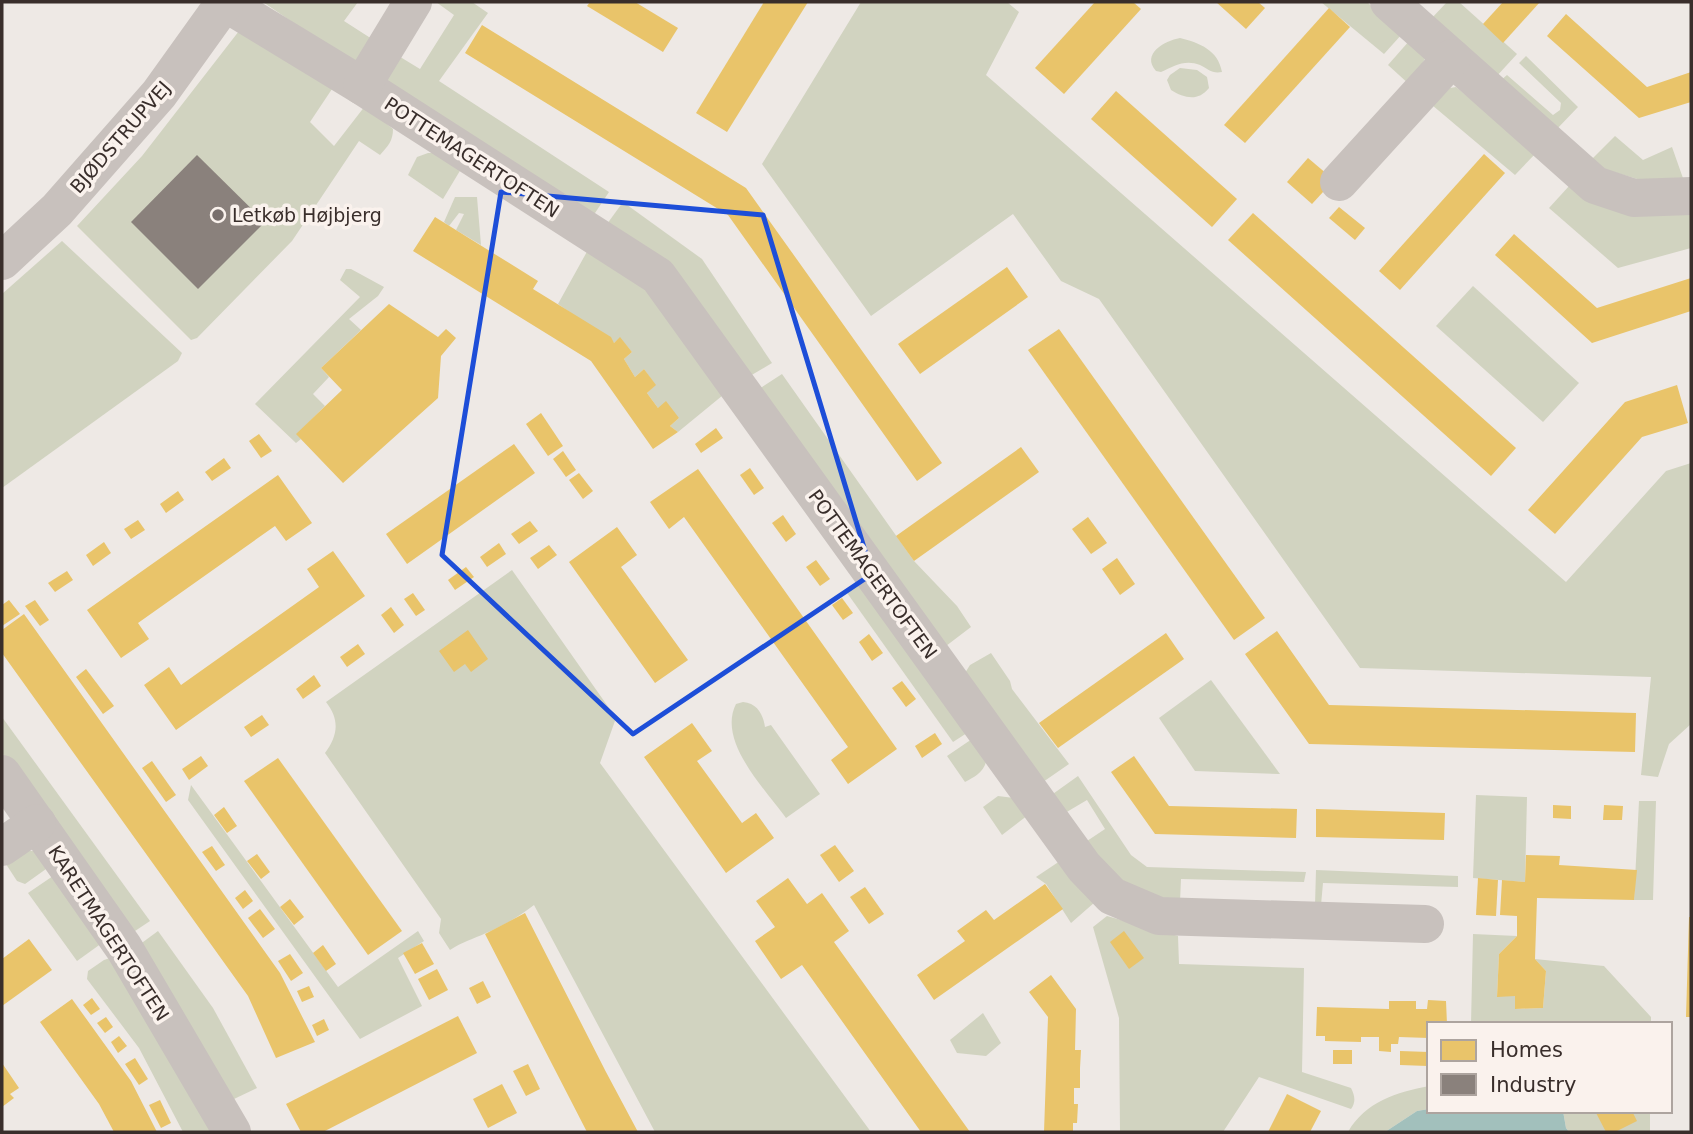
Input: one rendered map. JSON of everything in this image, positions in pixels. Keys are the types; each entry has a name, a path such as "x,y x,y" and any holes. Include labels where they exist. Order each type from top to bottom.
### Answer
{"street":[{"name":"POTTEMAGERTOFTEN","path":"225,2 362,86 658,276 1084,867 1112,896 1159,916 1425,924"},
{"name":"BJØDSTRUPVEJ","path":"2,261 57,210 159,94 225,2"},
{"path":"362,86 413,2"},
{"path":"1388,2 1595,185 1634,198 1691,196"},
{"path":"1339,182 1452,58"},
{"name":"KARETMAGERTOFTEN","path":"2,774 124,948 232,1132"},
{"path":"2,847 37,823"}],"highlighted area":[{"path":"501,192 763,215 872,574 633,734 442,555"}],"green space":[{"path":"263,2 358,2 344,21 372,39 355,65"},
{"path":"436,2 472,2 488,13 439,81 609,192 593,216 388,87 385,74 397,55 420,69 454,15"},
{"path":"861,2 1007,2 1019,12 986,75 1566,582 1666,471 1691,463 1691,724 1669,744 1658,777 1641,775 1651,677 1360,668 1099,299 1061,281 1013,214 871,316 762,164"},
{"path":"1321,2 1367,2 1402,34 1384,54"},
{"path":"1447,2 1459,2 1517,54 1495,78 1431,19"},
{"path":"239,31 332,89 310,122 334,146 365,106 393,129 393,133 390,143 380,155 359,141 292,241 197,338 191,340 77,226 142,156"},
{"path":"1180,38 1194,42 1212,53 1222,72 1213,72 1189,63 1161,72 1156,71 1151,59 1156,49"},
{"path":"1410,40 1426,57 1410,85 1388,65"},
{"path":"1526,56 1578,107 1555,131 1500,81 1507,75 1553,115 1560,110 1561,103 1519,63"},
{"path":"1180,68 1197,70 1207,77 1209,88 1196,97 1181,95 1171,90 1167,80"},
{"path":"1456,87 1536,153 1515,175 1432,105 1450,88"},
{"path":"1615,136 1643,160 1672,147 1684,181 1654,184 1597,167 1592,159"},
{"path":"438,153 461,169 443,199 408,175 417,157"},
{"path":"1570,185 1691,210 1691,248 1618,268 1549,208"},
{"path":"455,197 477,197 481,245 456,230 464,214 459,213 449,226 444,222"},
{"path":"623,202 702,259 772,363 750,376 607,224"},
{"path":"62,241 182,353 178,361 2,488 2,294"},
{"path":"589,248 649,288 728,391 678,432 670,426 679,418 658,408 647,393 655,385 644,369 635,377 624,359 632,352 620,338 614,343 558,304"},
{"path":"346,269 351,269 384,287 378,296 349,319 361,330 321,368 329,377 313,394 325,406 297,434 301,439 296,443 255,404 360,297 340,280"},
{"path":"1473,286 1579,383 1543,422 1436,326"},
{"path":"782,374 914,561 957,606 971,627 946,646 759,389"},
{"path":"512,570 616,718 600,763 871,1132 655,1132 534,905 505,924 450,950 439,933 441,919 325,753 336,728 334,715 326,702"},
{"path":"861,581 970,731 953,742 845,590"},
{"path":"991,653 1010,681 1012,689 1069,764 1043,782 965,673 970,665"},
{"path":"1211,680 1280,774 1195,771 1159,718"},
{"path":"736,704 752,704 758,710 765,727 771,725 820,794 786,818 756,779 738,749 732,718"},
{"path":"2,717 150,921 132,933 2,753"},
{"path":"972,739 986,762 980,772 965,782 947,756"},
{"path":"1078,776 1131,855 1147,867 1306,872 1304,882 1181,879 1180,902 1132,891 1084,843 1105,829 1087,800 1065,813 1050,796"},
{"path":"191,785 338,987 418,931 424,941 398,958 422,1006 360,1039 188,800"},
{"path":"1476,795 1527,797 1525,882 1473,878"},
{"path":"998,796 1014,798 1028,815 1002,835 983,807"},
{"path":"1639,801 1656,801 1653,900 1634,900"},
{"path":"20,850 34,851 46,869 25,884 17,881 4,861"},
{"path":"1060,861 1095,902 1071,923 1046,884 1036,877"},
{"path":"1316,870 1458,876 1458,887 1323,883 1321,905 1315,905"},
{"path":"53,876 102,943 77,961 28,893"},
{"path":"1107,916 1178,936 1179,964 1304,968 1302,1072 1351,1088 1354,1104 1351,1109 1259,1077 1223,1132 1120,1132 1119,1018 1093,927"},
{"path":"158,931 213,1008 257,1088 234,1099 139,945"},
{"path":"1473,934 1517,936 1499,954 1497,996 1515,996 1515,1009 1543,1008 1546,971 1535,959 1604,966 1651,1017 1651,1022 1471,1022"},
{"path":"110,958 216,1132 183,1132 139,1048 87,979 88,971"},
{"path":"983,1013 1001,1043 986,1056 957,1053 950,1040"},
{"path":"1427,1086 1427,1109 1417,1111 1385,1132 1348,1132 1363,1113 1383,1100"},
{"path":"1563,1113 1650,1113 1650,1132 1569,1132"}],"water":[{"path":"1417,1111 1563,1113 1569,1132 1385,1132"}],"building: Homes":[{"path":"590,2 635,2 678,28 663,52 587,6"},
{"path":"764,2 808,2 727,132 696,113"},
{"path":"1095,2 1133,2 1141,9 1064,94 1035,68"},
{"path":"1216,2 1258,2 1265,8 1246,29"},
{"path":"1503,2 1540,2 1503,43 1483,24"},
{"path":"1329,8 1350,27 1245,143 1224,125"},
{"path":"1566,14 1647,87 1691,72 1691,102 1639,118 1547,36"},
{"path":"482,25 746,188 942,463 917,481 728,215 465,53"},
{"path":"1116,91 1237,199 1212,227 1091,119"},
{"path":"1484,154 1505,173 1400,290 1379,271"},
{"path":"1308,158 1334,180 1312,204 1287,182"},
{"path":"1339,207 1365,228 1355,240 1329,218"},
{"path":"1253,213 1516,448 1491,476 1228,240"},
{"path":"435,217 538,281 533,289 611,337 614,343 620,337 632,352 624,359 635,377 644,369 656,385 647,393 658,408 666,401 679,418 670,426 678,432 653,449 591,361 413,251"},
{"path":"1514,234 1597,308 1691,278 1691,311 1592,343 1495,255"},
{"path":"1007,267 1028,297 920,374 898,344"},
{"path":"389,304 438,337 446,329 456,338 441,356 438,398 343,483 296,434 342,390 321,368"},
{"path":"1059,329 1265,618 1234,640 1028,350"},
{"path":"1677,385 1688,423 1642,437 1555,534 1528,510 1625,402"},
{"path":"541,413 563,446 548,456 526,424"},
{"path":"716,428 723,438 701,453 695,444"},
{"path":"259,434 272,451 261,458 249,441"},
{"path":"514,444 535,473 407,564 386,534"},
{"path":"1021,447 1039,472 914,561 896,536"},
{"path":"563,451 576,470 566,477 553,459"},
{"path":"224,458 231,468 212,481 205,472"},
{"path":"750,468 764,488 754,495 740,475"},
{"path":"698,469 897,749 848,784 831,760 848,747 684,517 669,529 650,502"},
{"path":"579,473 593,491 583,499 569,480"},
{"path":"278,475 312,523 286,541 275,526 138,623 149,639 121,658 87,610"},
{"path":"178,491 184,500 166,513 160,504"},
{"path":"783,515 796,534 786,542 772,523"},
{"path":"1088,517 1107,543 1091,554 1072,529"},
{"path":"138,520 145,530 131,539 124,529"},
{"path":"530,521 538,531 519,544 511,534"},
{"path":"617,527 637,555 621,567 688,660 655,683 569,562"},
{"path":"104,542 111,553 93,566 86,555"},
{"path":"499,543 506,554 487,567 480,557"},
{"path":"549,545 557,555 538,569 530,558"},
{"path":"333,551 365,596 176,730 144,685 169,667 181,685 319,587 307,569"},
{"path":"1117,558 1135,584 1120,595 1102,569"},
{"path":"816,560 830,579 820,586 806,567"},
{"path":"466,567 474,577 455,590 448,580"},
{"path":"67,571 73,580 55,592 48,583"},
{"path":"413,593 425,610 416,616 404,599"},
{"path":"842,598 853,613 843,620 832,605"},
{"path":"9,600 20,614 2,626 2,605"},
{"path":"35,600 49,620 40,626 25,606"},
{"path":"391,607 404,625 394,633 381,615"},
{"path":"24,614 280,973 315,1042 276,1058 248,996 2,653 2,630"},
{"path":"468,630 488,659 471,672 465,664 454,672 439,651"},
{"path":"1277,631 1329,705 1636,713 1635,752 1309,744 1245,654"},
{"path":"1166,633 1184,659 1058,748 1039,723"},
{"path":"869,634 883,653 872,661 859,642"},
{"path":"358,644 365,654 347,667 340,657"},
{"path":"86,669 114,706 103,714 76,677"},
{"path":"314,675 321,686 303,699 296,689"},
{"path":"902,681 916,699 906,707 892,688"},
{"path":"262,715 269,725 251,737 244,727"},
{"path":"692,723 712,751 697,761 742,823 756,813 774,838 726,873 644,757"},
{"path":"935,733 942,744 922,758 915,746"},
{"path":"201,756 208,766 189,780 182,769"},
{"path":"1134,756 1169,806 1297,809 1296,838 1155,834 1111,772"},
{"path":"278,758 402,931 368,955 244,781"},
{"path":"152,761 176,795 166,802 142,768"},
{"path":"1553,805 1571,806 1571,819 1553,818"},
{"path":"1604,805 1623,806 1622,820 1603,820"},
{"path":"224,807 237,826 227,833 214,815"},
{"path":"1316,809 1445,813 1444,840 1316,837"},
{"path":"835,845 854,871 839,882 820,855"},
{"path":"212,846 225,865 216,871 202,852"},
{"path":"257,854 270,872 261,879 247,861"},
{"path":"1526,855 1560,856 1559,865 1637,870 1634,900 1537,898 1535,959 1546,971 1543,1008 1515,1009 1515,996 1497,997 1499,954 1517,936 1517,916 1500,915 1502,880 1525,882"},
{"path":"788,878 807,904 822,893 849,931 834,942 970,1132 921,1132 802,965 781,979 755,941 775,927 756,901"},
{"path":"1478,878 1498,880 1496,916 1476,915"},
{"path":"1045,884 1063,909 934,1000 917,975 965,941 957,931 986,910 994,920"},
{"path":"865,887 884,914 869,924 850,897"},
{"path":"245,890 253,901 243,909 235,898"},
{"path":"290,899 304,917 294,925 280,907"},
{"path":"260,909 275,929 263,938 248,918"},
{"path":"525,913 638,1132 587,1132 485,934"},
{"path":"1689,917 1691,1017 1686,1017"},
{"path":"1124,931 1144,958 1129,969 1110,942"},
{"path":"29,939 52,970 2,1006 2,959"},
{"path":"422,943 434,964 415,974 403,953"},
{"path":"323,945 336,964 326,971 313,953"},
{"path":"290,954 303,973 291,981 278,961"},
{"path":"437,969 448,990 429,1000 418,979"},
{"path":"1051,975 1076,1009 1075,1050 1081,1050 1080,1088 1074,1088 1074,1104 1078,1104 1077,1123 1073,1123 1073,1132 1044,1132 1048,1017 1029,992"},
{"path":"483,981 491,997 477,1004 469,988"},
{"path":"309,986 314,997 302,1002 297,991"},
{"path":"92,998 100,1009 91,1015 83,1005"},
{"path":"72,999 131,1081 157,1132 114,1132 99,1104 40,1022"},
{"path":"1428,1000 1446,1001 1447,1022 1427,1022 1427,1038 1399,1037 1398,1044 1391,1044 1391,1052 1379,1051 1379,1037 1361,1037 1361,1042 1325,1041 1325,1036 1316,1036 1317,1007 1389,1009 1389,1001 1416,1001 1416,1009 1427,1009"},
{"path":"458,1016 477,1053 323,1132 301,1132 286,1104"},
{"path":"106,1017 113,1027 105,1033 97,1023"},
{"path":"324,1019 329,1030 317,1036 312,1025"},
{"path":"119,1036 127,1046 118,1053 111,1042"},
{"path":"1333,1050 1352,1050 1352,1064 1333,1064"},
{"path":"1400,1051 1427,1052 1427,1066 1400,1065"},
{"path":"135,1058 148,1079 139,1085 125,1064"},
{"path":"2,1063 19,1088 10,1094 14,1098 2,1107"},
{"path":"528,1064 540,1089 526,1096 513,1071"},
{"path":"502,1084 517,1113 488,1128 473,1099"},
{"path":"1287,1094 1321,1111 1310,1132 1268,1132"},
{"path":"160,1100 171,1123 161,1128 149,1105"},
{"path":"1596,1113 1633,1113 1637,1121 1615,1132 1606,1132"}],"building: Industry":[{"path":"197,155 265,222 198,289 131,222"}],"place":[{"name":"Letkøb Højbjerg","path":"218,215"}]}
